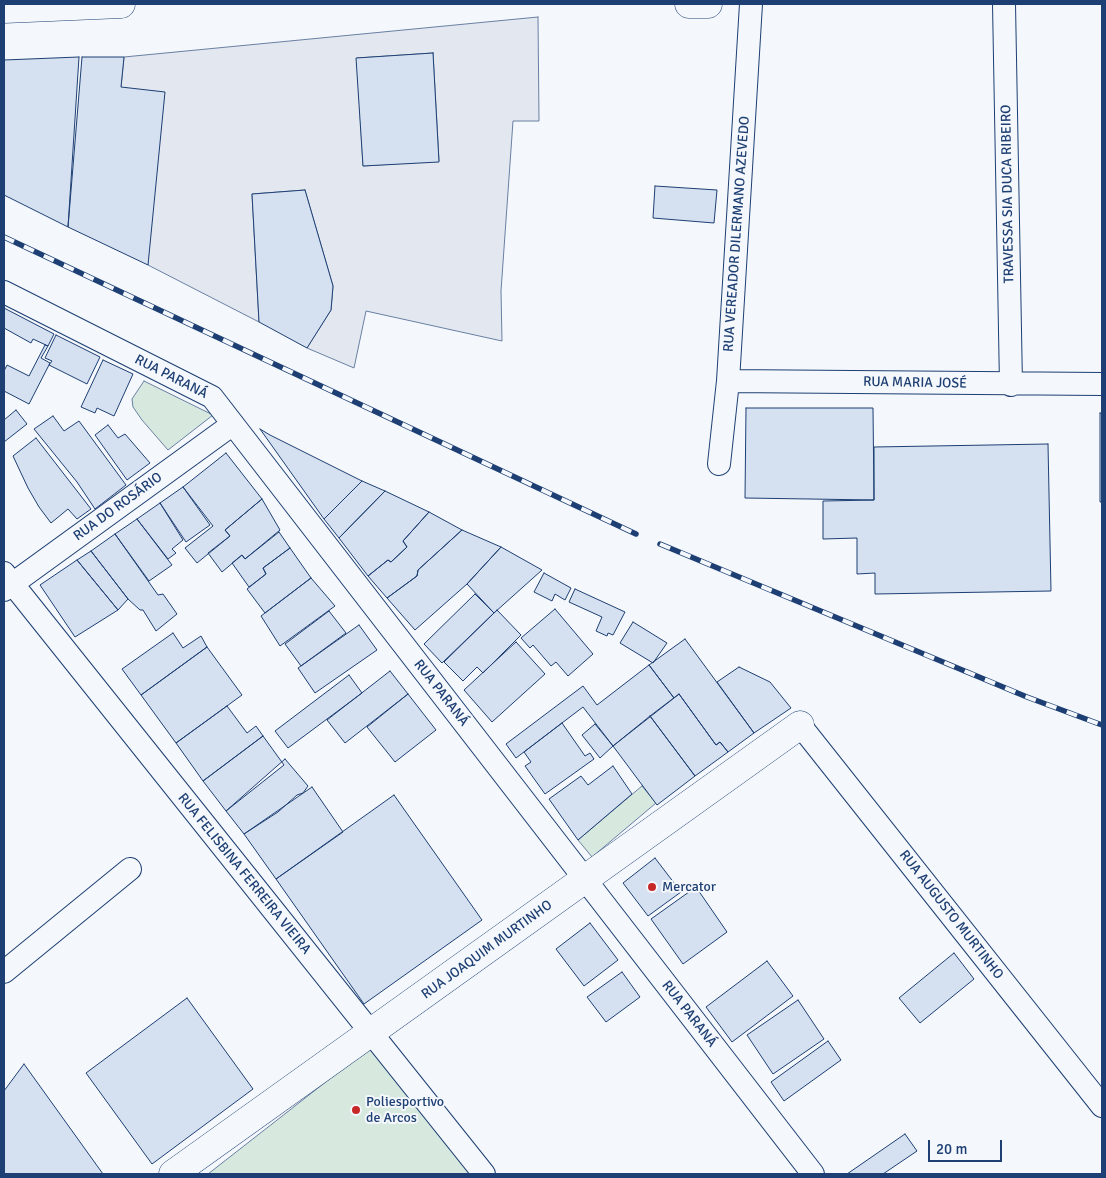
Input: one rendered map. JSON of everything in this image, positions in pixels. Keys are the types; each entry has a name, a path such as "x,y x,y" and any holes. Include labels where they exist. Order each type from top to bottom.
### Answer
{"street":[{"path":"4,9 121,4"},
{"path":"689,4 708,4"},
{"name":"RUA VEREADOR DILERMANO AZEVEDO","path":"719,464 728,382 751,4"},
{"name":"TRAVESSA SIA DUCA RIBEIRO","path":"1004,4 1011,384"},
{"name":"RUA PARANÁ","path":"4,292 212,396 813,1174"},
{"name":"RUA MARIA JOSÉ","path":"728,382 1102,384"},
{"name":"RUA DO ROSÁRIO","path":"7,582 233,424"},
{"name":"RUA FELISBINA FERREIRA VIEIRA","path":"7,582 484,1174"},
{"name":"RUA JOAQUIM MURTINHO","path":"173,1174 800,725"},
{"name":"RUA AUGUSTO MURTINHO","path":"800,725 1102,1106"},
{"path":"4,972 130,870"}],"shaded area":[{"path":"538,17 539,121 513,121 501,291 502,341 366,311 354,368 307,348 331,310 333,286 305,190 252,194 259,322 148,265 121,87 124,57","holes":["433,53 439,161 363,166 357,58"]},
{"path":"144,381 213,415 168,450 133,407 132,399"},
{"path":"642,786 656,803 592,857 578,840"},
{"name":"Poliesportivo de Arcos","path":"373,1045 472,1174 208,1174"}],"building":[{"path":"433,53 439,162 363,166 356,58"},
{"path":"79,57 68,227 4,195 4,60"},
{"path":"82,57 124,57 121,87 165,92 148,265 68,227"},
{"path":"655,186 717,190 714,223 653,218"},
{"path":"305,190 333,286 331,310 307,348 259,322 252,194"},
{"path":"4,308 54,334 48,346 33,339 31,343 4,328"},
{"path":"56,335 100,357 87,384 49,365 52,361 45,358"},
{"path":"45,345 48,346 41,358 50,363 29,404 4,391 4,371 7,365 29,376"},
{"path":"103,360 133,374 114,416 97,408 95,413 81,407"},
{"path":"746,408 873,408 874,500 745,498"},
{"path":"16,410 27,424 4,442 4,420"},
{"path":"1100,413 1102,413 1102,502 1100,502"},
{"path":"53,416 64,431 79,421 126,485 95,509 77,482 34,429"},
{"path":"108,425 118,438 125,434 150,463 127,480 95,435"},
{"path":"260,429 270,435 362,481 324,519"},
{"path":"36,438 91,509 77,519 68,509 51,523 28,488 13,456"},
{"path":"1048,444 1051,591 875,594 875,573 857,574 857,538 823,539 823,501 874,500 874,447"},
{"path":"226,453 262,499 225,530 230,536 197,563 185,548 213,526 183,487"},
{"path":"362,481 385,491 339,538 324,519"},
{"path":"183,487 210,525 186,542 160,503"},
{"path":"385,491 429,512 403,541 407,547 391,562 388,560 368,576 339,538"},
{"path":"262,499 280,530 245,559 242,555 222,572 208,553 230,536 225,530"},
{"path":"160,503 183,540 172,549 176,553 168,559 137,519"},
{"path":"429,512 462,530 418,570 417,576 387,598 368,576 388,560 391,562 407,547 403,541"},
{"path":"137,519 172,565 149,581 115,534"},
{"path":"462,530 501,547 467,584 415,630 387,598 417,576 418,570"},
{"path":"279,532 290,548 263,568 266,574 249,587 232,563 242,555 245,559"},
{"path":"115,534 158,595 163,594 177,614 156,631 143,610 140,610 128,599 91,551"},
{"path":"501,547 542,570 494,613 467,584"},
{"path":"290,548 311,578 265,613 247,589 266,574 263,568"},
{"path":"91,551 128,599 118,610 77,560"},
{"path":"77,560 118,610 75,637 40,585"},
{"path":"544,573 571,588 565,600 555,594 552,601 534,592"},
{"path":"311,578 335,606 280,646 261,616"},
{"path":"575,589 625,612 613,635 608,633 607,636 596,631 602,617 569,602"},
{"path":"475,594 494,613 442,663 424,644"},
{"path":"555,609 593,654 568,676 556,662 551,666 533,645 530,648 521,638"},
{"path":"497,610 521,635 483,673 477,667 463,681 444,662"},
{"path":"329,611 346,633 301,666 285,644"},
{"path":"633,622 667,643 653,663 620,643"},
{"path":"359,625 377,650 315,693 298,668"},
{"path":"173,633 183,648 201,636 207,647 141,695 122,669"},
{"path":"685,639 754,733 728,752 720,742 716,745 679,694 674,698 649,665"},
{"path":"516,642 545,674 492,722 464,690"},
{"path":"207,647 242,695 176,743 141,695"},
{"path":"649,665 674,698 613,746 583,707 516,758 506,744 583,686 597,705"},
{"path":"739,667 770,682 791,708 754,733 717,682"},
{"path":"390,671 408,694 345,743 327,720"},
{"path":"349,675 362,693 288,748 275,731"},
{"path":"408,694 436,730 395,762 367,727"},
{"path":"679,694 716,745 720,742 728,752 695,776 650,716"},
{"path":"227,706 247,733 256,726 263,736 203,781 176,743"},
{"path":"650,716 695,776 657,805 613,746"},
{"path":"562,723 585,756 590,753 594,759 545,794 525,766 531,762 524,752"},
{"path":"595,724 613,746 600,758 582,735"},
{"path":"263,736 284,765 226,811 203,781"},
{"path":"285,759 308,786 303,793 297,795 278,812 244,834 226,811"},
{"path":"613,766 632,794 578,840 549,799 581,776 588,785"},
{"path":"312,787 343,832 276,879 244,834"},
{"path":"394,795 482,920 364,1004 276,879"},
{"name":"Mercator","path":"655,858 681,892 648,916 623,883"},
{"path":"696,887 727,932 683,964 651,919"},
{"path":"590,923 618,960 584,986 556,949"},
{"path":"954,953 974,979 920,1023 899,998"},
{"path":"767,961 793,996 732,1042 706,1007"},
{"path":"622,972 640,997 606,1022 587,997"},
{"path":"187,998 253,1089 152,1164 86,1073"},
{"path":"798,1000 824,1039 773,1074 747,1035"},
{"path":"828,1041 841,1060 784,1101 771,1082"},
{"path":"24,1064 103,1174 4,1174 4,1091"},
{"path":"905,1134 917,1151 883,1174 847,1174"}],"railway":[{"path":"4,237 636,534"},
{"path":"660,544 1027,697 1102,725"}],"place":[{"name":"Mercator","path":"652,887"},
{"name":"Poliesportivo de Arcos","path":"356,1110"}]}
